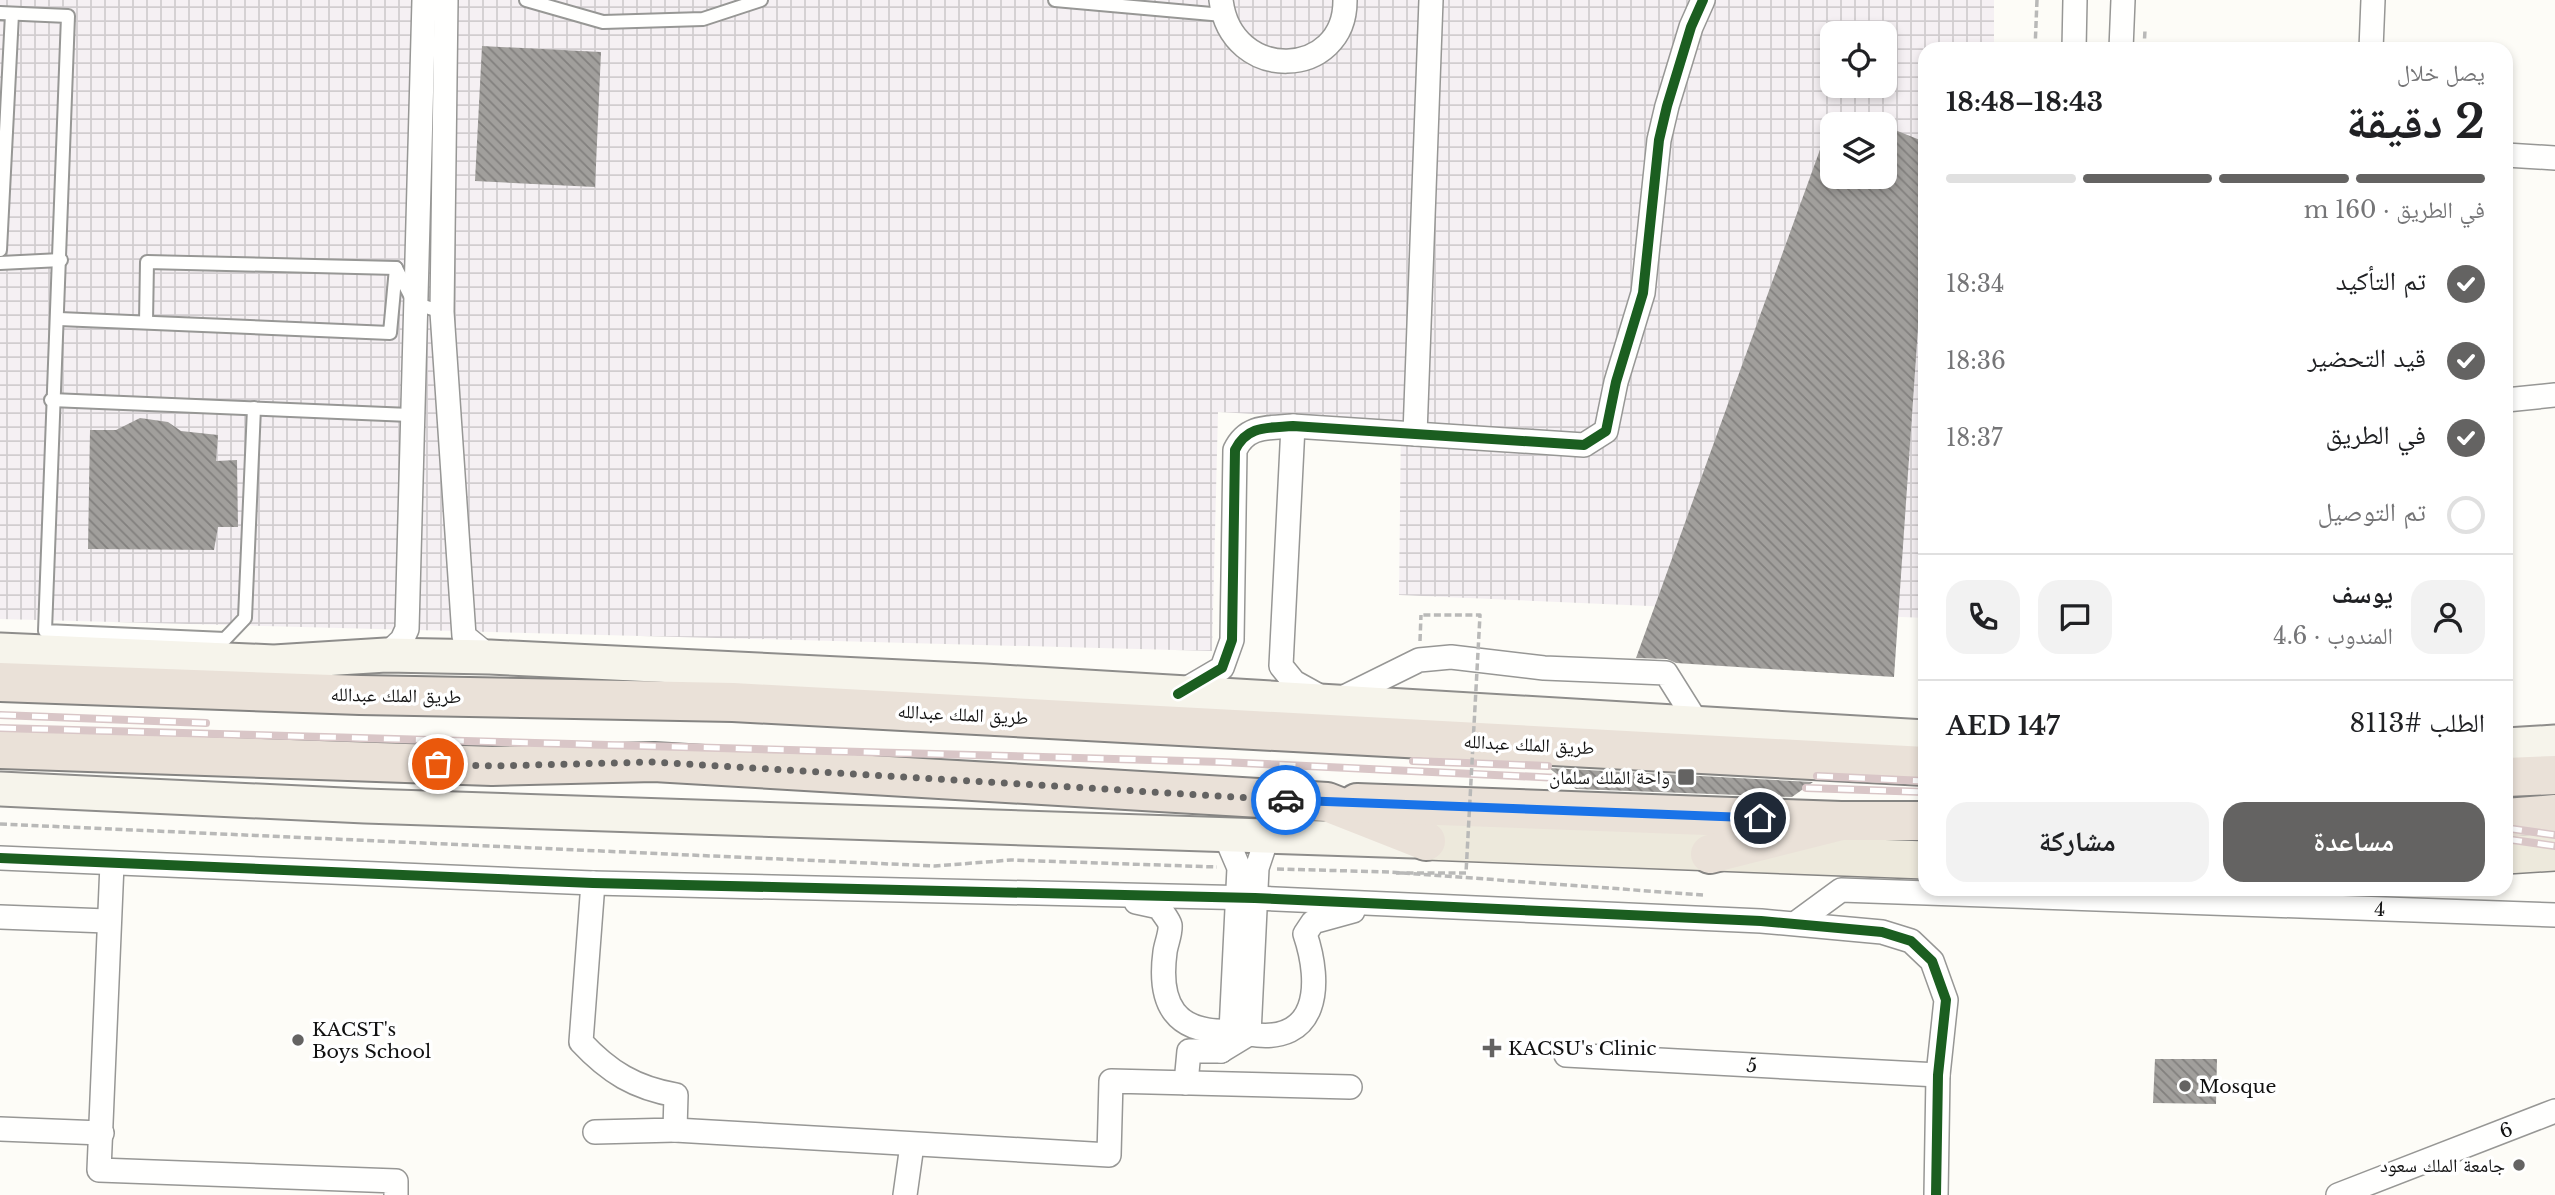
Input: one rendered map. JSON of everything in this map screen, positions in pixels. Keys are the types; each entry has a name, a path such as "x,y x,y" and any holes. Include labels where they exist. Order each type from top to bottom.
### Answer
{"highway":[{"name":"طريق الملك عبدالله","path":"0,682 360,695 733,702 1918,766"},
{"path":"0,749 492,766 654,762 1327,802 1841,821 1918,821"},
{"path":"2513,777 2555,775"},
{"path":"1327,802 1426,841"},
{"path":"2513,817 2555,814"},
{"path":"1710,854 1841,821"}],"main road":[{"path":"0,650 274,662 386,655 490,657 1918,737"},
{"path":"2513,745 2555,742"},
{"path":"0,789 365,806 1224,833 1710,854 1918,860"},
{"path":"2513,855 2555,852"}],"street":[{"path":"386,655 402,640 407,629 410,415 424,0"},
{"path":"446,0 442,312 464,636 490,657"},
{"path":"1222,7 1228,28 1245,49 1268,60 1293,61 1312,55 1328,44 1339,27 1345,0"},
{"path":"1415,434 1431,0"},
{"path":"1178,694 1222,668 1232,640 1235,450 1241,438 1253,429 1293,426 1584,445 1606,431 1616,382 1643,293 1659,140 1691,27 1703,0"},
{"path":"2074,42 2075,0"},
{"path":"2121,42 2123,0"},
{"path":"2371,42 2373,0"},
{"path":"2513,156 2555,158"},
{"path":"2513,399 2555,395"},
{"path":"1293,426 1281,666 1294,682 1332,703 1419,660 1451,657 1544,668 1665,673 1698,724"},
{"path":"1224,833 1248,868"},
{"path":"1234,1039 1248,868 1268,835"},
{"path":"0,859 593,883 1246,898 1796,923 1882,932 1911,941 1932,961 1946,1000 1938,1075 1936,1195"},
{"path":"111,864 99,1170 397,1181 396,1195"},
{"path":"593,883 581,1042 605,1068 652,1091 676,1095 675,1130"},
{"name":"4","path":"1796,923 1841,890 1918,893"},
{"path":"1095,894 1159,907 1170,925 1162,984 1170,1008 1192,1027 1234,1039"},
{"name":"4","path":"2012,896 2555,915"},
{"path":"1186,1083 1189,1051 1234,1039 1288,1033 1301,1022 1309,1009 1315,989 1314,968 1305,933 1313,922 1385,904"},
{"path":"0,917 107,921"},
{"name":"5","path":"1566,1055 1938,1075"},
{"path":"595,1132 675,1130 1109,1155 1111,1081 1350,1087"},
{"name":"6","path":"2338,1195 2555,1111"},
{"path":"0,1129 102,1133"},
{"path":"905,1195 912,1145"}],"lane":[{"path":"526,0 603,22 704,19 761,0"},
{"path":"1055,0 1222,7"},
{"path":"0,250 6,14 68,16 59,319 51,400 45,631 225,639 246,618 254,408"},
{"path":"0,263 61,260"},
{"path":"146,323 147,262 396,268"},
{"path":"396,268 414,303 442,312"},
{"path":"59,319 390,333 396,268"},
{"path":"51,400 410,415"}],"path":[{"path":"2035,42 2037,0"},
{"path":"0,824 935,866 1011,860 1466,873 1480,615 1421,615"},
{"path":"1396,873 1713,896"}],"shaded area":[{"path":"0,0 1994,0 1994,42 1918,42 1918,618 1399,595 1401,422 1218,412 1212,651 0,619"}],"building":[{"path":"482,46 601,52 595,187 475,181"},
{"path":"1897,131 1918,139 1918,328 1894,677 1676,663 1667,659 1636,658 1820,150 1820,189 1897,189"},
{"path":"140,418 168,422 181,431 218,435 216,461 237,460 238,527 218,527 214,550 88,549 90,430 116,430"},
{"path":"1549,768 1813,782 1792,797 1576,789"},
{"name":"Mosque","path":"2155,1059 2217,1059 2216,1104 2153,1103"}],"railway":[{"path":"0,715 206,723"},
{"path":"0,728 1222,762 1559,778"},
{"path":"1413,761 1548,766"},
{"path":"1817,776 1918,781"},
{"path":"1806,788 1918,792"},
{"path":"2513,829 2555,835"},
{"path":"2513,840 2555,846"}],"cycle path":[{"path":"1178,694 1222,668 1232,640 1235,450 1252,432 1293,426 1584,445 1606,431 1616,382 1643,293 1659,140 1691,27 1703,0"},
{"path":"0,858 593,883 1255,898 1761,921 1882,932 1911,941 1932,961 1946,1000 1938,1075 1936,1195"}],"way so far":[{"path":"438,764 492,766 654,762 1286,800"}],"place":[{"name":"واحة الملك سلمان","path":"1686,777"},
{"name":"KACST's Boys School","path":"298,1040"},
{"name":"KACSU's Clinic","path":"1492,1048"},
{"name":"Mosque","path":"2185,1086"},
{"name":"جامعة الملك سعود","path":"2519,1165"}],"route":[{"path":"1286,800 1760,818"}]}
